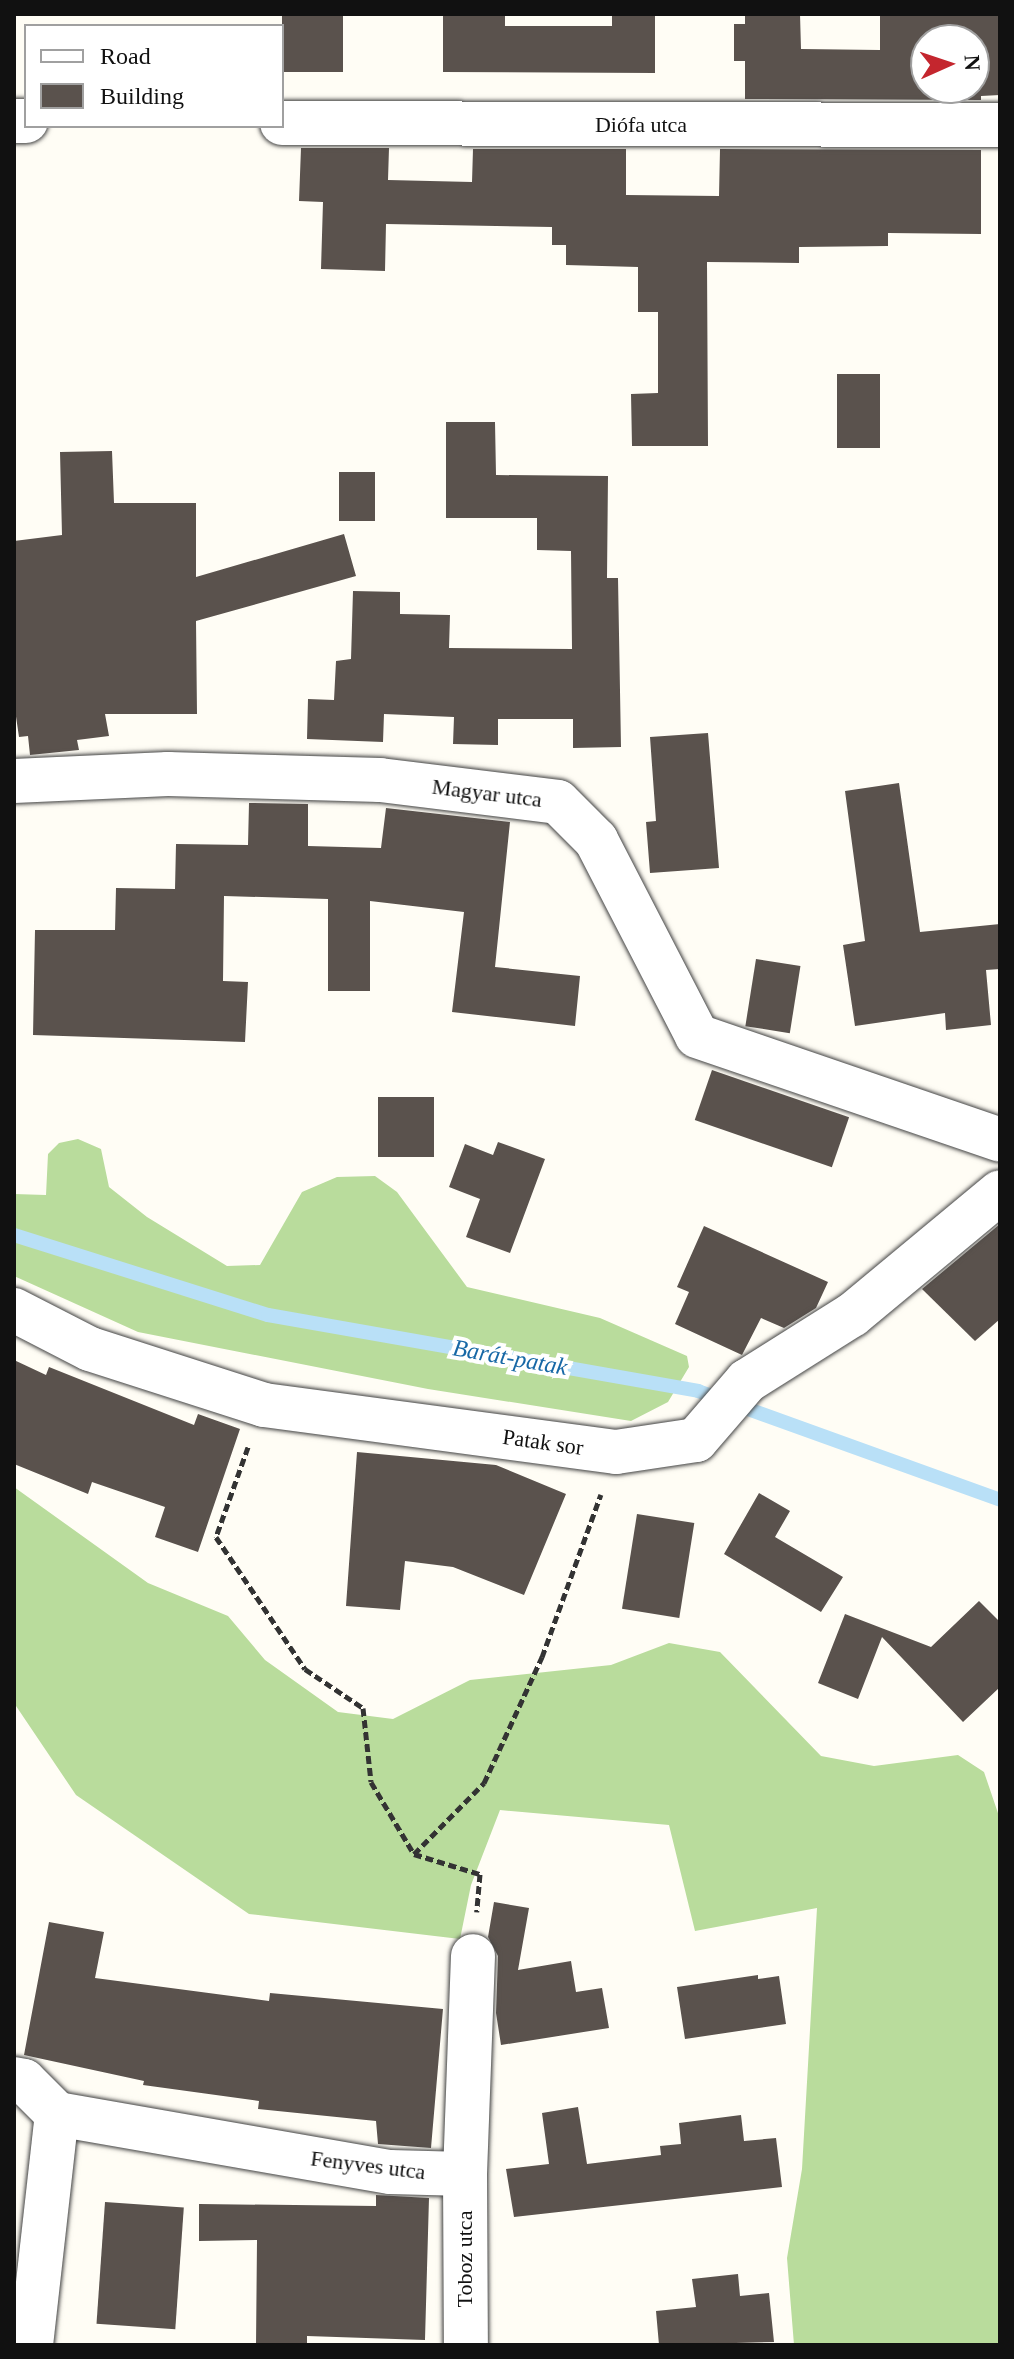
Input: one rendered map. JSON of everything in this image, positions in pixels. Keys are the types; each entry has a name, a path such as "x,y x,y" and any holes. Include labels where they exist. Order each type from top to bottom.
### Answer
{"street":[{"name":"Diófa utca","path":"284,123 1000,125"},
{"name":"Magyar utca","path":"14,781 168,774 380,780 558,802 596,840 697,1036 1000,1140"},
{"name":"Patak sor","path":"14,1310 90,1349 264,1405 616,1452 696,1440 747,1381 852,1315 1000,1192"},
{"path":"465,2174 473,1956"},
{"path":"14,2079 24,2081 57,2114 31,2345"},
{"name":"Fenyves utca","path":"57,2114 390,2172 465,2174"},
{"name":"Toboz utca","path":"465,2174 466,2345"}],"path":[{"path":"264,1405 216,1537 305,1669 363,1708 371,1782 414,1854 480,1874"},
{"path":"414,1854 484,1783 542,1657 616,1452"}],"green space":[{"path":"78,1139 101,1149 109,1187 147,1217 227,1266 260,1265 302,1192 337,1177 375,1176 397,1192 467,1287 600,1318 687,1356 689,1367 668,1402 631,1421 428,1389 138,1332 14,1276 14,1194 46,1195 48,1154 59,1143"},
{"path":"14,1487 148,1583 228,1616 265,1660 338,1712 393,1719 470,1680 611,1665 669,1643 720,1652 821,1756 874,1766 958,1755 984,1772 1000,1819 1000,2345 794,2345 787,2258 802,2169 817,1908 695,1931 669,1825 500,1810 471,1885 460,1939 249,1914 76,1795 14,1703"}],"building":[{"path":"282,14 343,14 343,72 284,72"},
{"path":"443,14 505,14 505,26 612,26 612,14 655,14 655,73 443,72"},
{"path":"745,14 800,14 801,49 880,50 880,14 1000,14 1000,95 990,96 990,24 910,24 910,100 745,99 745,61 734,61 734,24 745,24"},
{"path":"301,148 389,148 388,180 472,182 473,149 626,149 626,195 719,196 720,149 981,150 981,234 888,233 888,246 799,247 799,263 707,262 708,446 632,446 631,394 658,393 658,312 638,312 638,267 566,265 566,245 552,245 552,227 386,224 385,271 321,269 323,202 299,201"},
{"path":"837,374 880,374 880,448 837,448"},
{"path":"446,422 495,422 496,475 608,476 607,578 618,578 621,747 573,748 573,719 498,719 498,745 453,744 454,717 384,714 383,742 307,739 308,699 334,700 336,661 351,659 353,591 400,592 400,614 450,615 449,648 572,649 571,551 537,550 537,518 446,518"},
{"path":"112,451 114,503 196,503 196,577 344,534 356,576 196,621 197,714 105,714 109,736 77,740 79,750 30,755 28,736 19,737 14,703 14,541 62,535 60,452"},
{"path":"339,472 375,472 375,521 339,521"},
{"path":"708,733 719,868 650,873 646,822 656,821 650,737"},
{"path":"899,783 920,932 1000,924 1000,969 986,970 991,1025 946,1030 945,1013 855,1026 843,945 865,941 845,791"},
{"path":"249,803 308,804 308,846 381,848 386,808 510,822 495,967 580,976 575,1026 452,1012 464,912 370,901 370,991 328,991 328,899 224,896 223,981 248,982 245,1042 33,1035 35,930 115,930 116,888 175,889 176,844 248,845"},
{"path":"756,959 800,966 790,1033 745,1026"},
{"path":"712,1070 849,1117 832,1167 695,1120"},
{"path":"378,1097 434,1097 434,1157 378,1157"},
{"path":"498,1142 545,1159 510,1253 466,1237 480,1199 449,1187 465,1144 493,1155"},
{"path":"1000,1224 1000,1319 975,1341 922,1289"},
{"path":"704,1226 828,1282 816,1308 784,1328 761,1318 742,1355 675,1324 689,1292 677,1287"},
{"path":"14,1360 46,1375 49,1367 194,1425 198,1414 240,1429 198,1552 155,1537 165,1507 92,1482 88,1494 14,1464"},
{"path":"357,1452 496,1465 566,1494 524,1595 453,1567 405,1561 400,1610 346,1606"},
{"path":"759,1493 790,1511 775,1537 843,1577 821,1612 724,1554"},
{"path":"637,1514 694,1523 679,1618 622,1609"},
{"path":"979,1601 1000,1622 1000,1687 963,1722 882,1637 858,1699 818,1683 845,1614 931,1647"},
{"path":"494,1902 529,1908 518,1970 571,1961 576,1992 602,1988 609,2028 501,2045 496,2013 498,1956 488,1937"},
{"path":"49,1922 104,1932 95,1978 269,2001 270,1993 443,2009 431,2148 378,2144 376,2121 258,2109 259,2101 143,2085 144,2081 24,2055"},
{"path":"758,1975 758,1979 779,1976 786,2024 685,2039 677,1987"},
{"path":"578,2107 587,2164 661,2155 660,2146 681,2144 679,2123 741,2115 744,2141 776,2138 782,2187 514,2217 506,2169 549,2164 542,2113"},
{"path":"376,2195 429,2198 425,2340 307,2336 307,2345 256,2345 257,2240 199,2241 199,2204 376,2206"},
{"path":"105,2202 184,2208 175,2329 96,2324"},
{"path":"738,2274 740,2296 769,2293 774,2342 659,2345 656,2311 696,2307 692,2279"}],"waterway":[{"name":"Barát-patak","path":"14,1235 268,1315 698,1391 1000,1500"}]}
